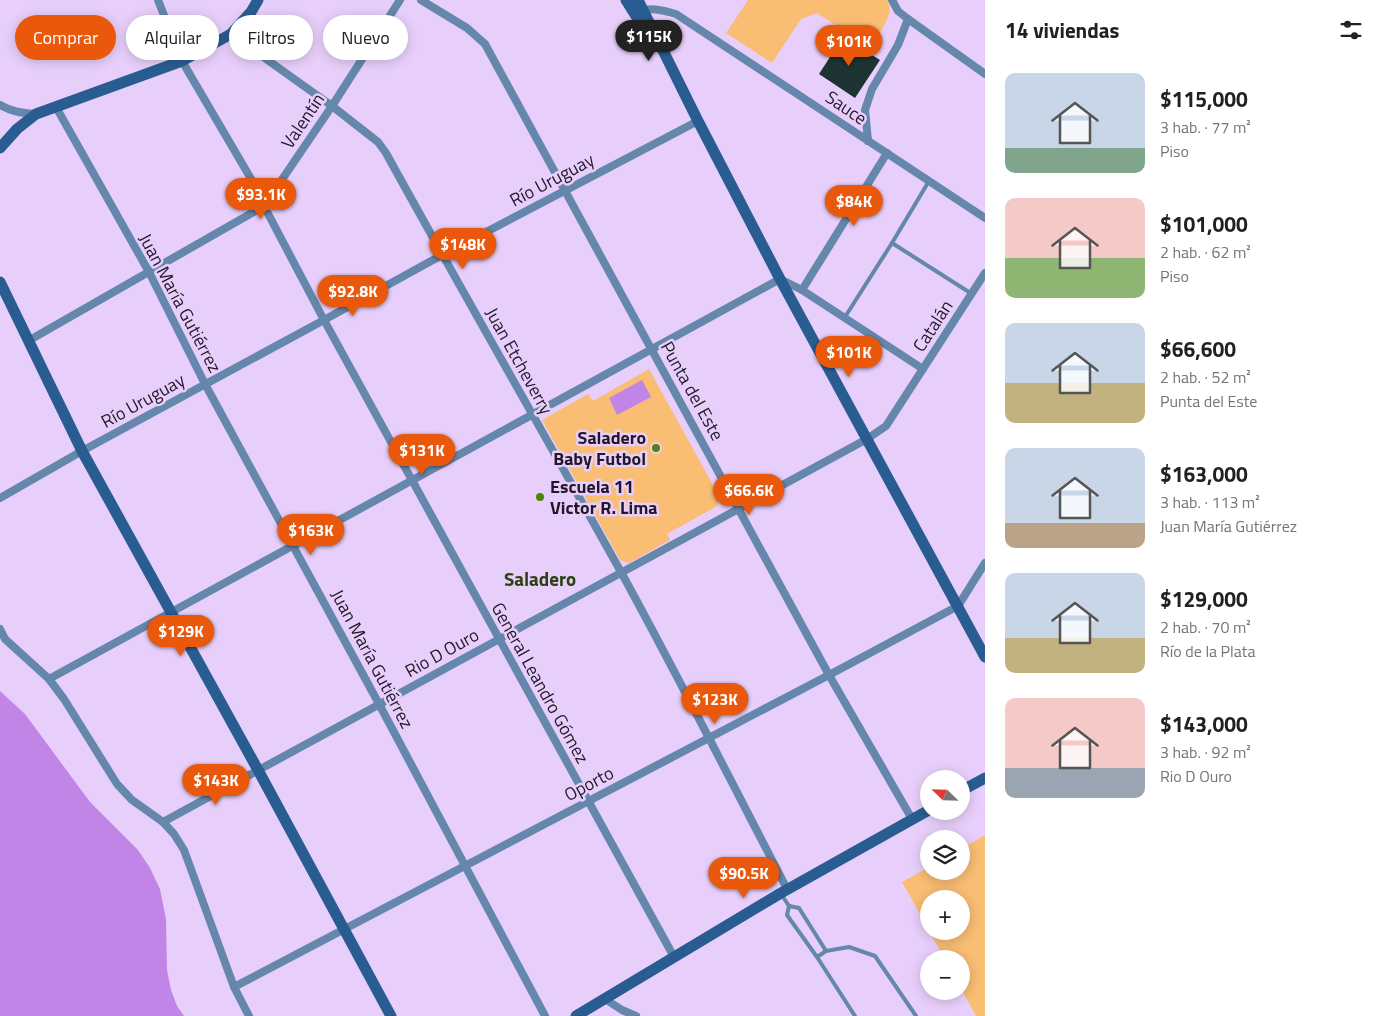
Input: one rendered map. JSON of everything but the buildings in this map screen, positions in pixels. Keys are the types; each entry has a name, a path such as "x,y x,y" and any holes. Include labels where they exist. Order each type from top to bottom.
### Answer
{"street":[{"name":"General Leandro Gómez","path":"158,0 182,61 257,189 264,206 324,320 674,957"},
{"path":"248,15 258,0"},
{"name":"Valentín","path":"28,341 264,206 332,106 400,0"},
{"name":"Punta del Este","path":"421,0 468,28 485,44 829,675 912,819"},
{"path":"626,0 639,8 780,279 985,657"},
{"path":"892,0 898,11 908,19 985,74"},
{"name":"Sauce","path":"639,8 662,10 676,14 985,218"},
{"path":"868,141 865,110 872,89 898,45 908,19"},
{"path":"0,148 36,114 182,61 229,35"},
{"name":"Juan Etcheverry","path":"267,60 332,106 378,142 386,153 621,572 709,738 784,891"},
{"path":"0,106 18,113 36,114"},
{"name":"Juan María Gutiérrez","path":"56,107 149,272 205,384 379,704 545,1016"},
{"name":"Río Uruguay","path":"0,498 82,451 565,190 695,116"},
{"path":"802,290 887,153"},
{"name":"Catalán","path":"867,439 886,426 985,273"},
{"path":"780,279 802,290 845,317 922,369"},
{"path":"49,679 780,279"},
{"path":"0,282 82,451 172,612 391,1016"},
{"name":"Rio D Ouro","path":"163,822 867,439"},
{"path":"958,606 985,563"},
{"name":"Oporto","path":"234,987 958,606"},
{"path":"0,630 6,639 49,679 64,699 117,784 132,800 163,822 174,834 184,850 234,987 250,1016"},
{"path":"970,786 985,778"},
{"path":"576,1016 784,891 920,815"},
{"path":"605,999 636,1016"}],"lane":[{"path":"845,317 929,181"},
{"path":"892,243 972,294"},
{"path":"784,891 790,906 787,914 855,1016"},
{"path":"790,906 799,908 826,951"},
{"path":"817,957 826,951 849,947 875,956 916,1016"}],"shaded area":[{"path":"748,0 887,0 889,11 882,29 871,44 862,38 855,38 817,13 801,19 772,63 726,33"},
{"path":"649,369 719,496 717,506 667,534 670,540 629,563 620,560 542,420 588,394 593,401"},
{"path":"642,380 651,397 617,415 609,398"},
{"path":"0,691 25,714 90,802 138,850 150,868 160,889 166,919 167,970 171,990 177,1006 184,1016 0,1016"},
{"path":"985,835 985,1016 976,1016 967,1000 970,1000 970,950 940,950 934,940 970,940 970,890 920,890 920,914 902,882 920,872 920,880 970,880 970,844"}],"place":[{"name":"Saladero Baby Futbol","path":"656,448"},
{"name":"Escuela 11 Victor R. Lima","path":"540,497"}],"district":[{"name":"Saladero","path":"540,579"}]}
